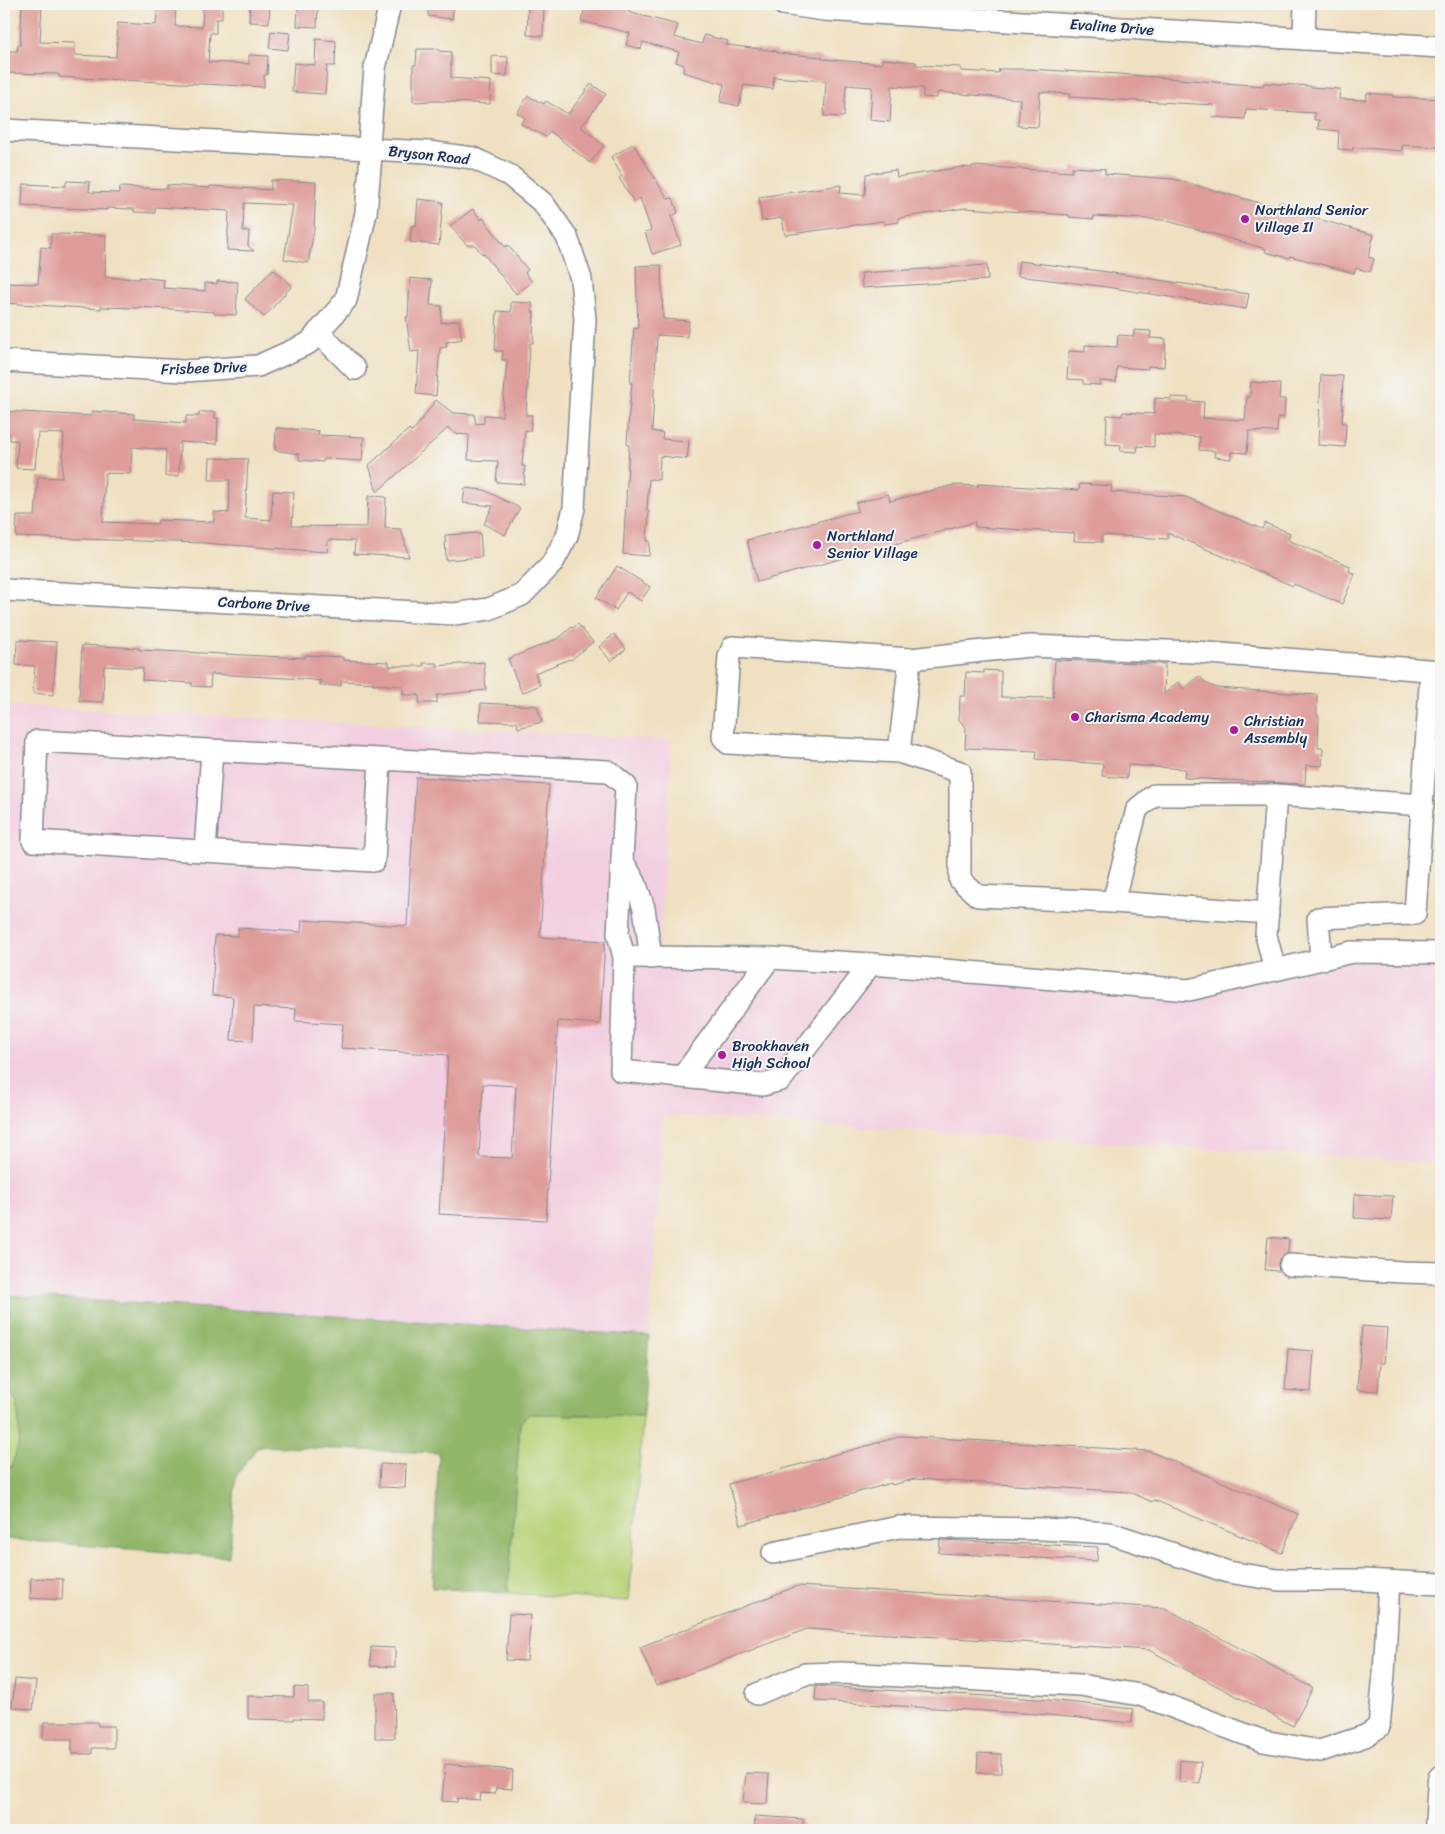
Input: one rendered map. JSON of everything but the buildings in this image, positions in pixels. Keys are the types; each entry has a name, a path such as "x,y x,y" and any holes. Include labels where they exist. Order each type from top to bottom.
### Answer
{"main road":[{"path":"1438,1830 1441,1779"}],"street":[{"name":"Frisbee Drive","path":"4,361 184,371 258,366 309,342 346,300 366,213 375,68 390,4"},
{"name":"Evaline Drive","path":"783,4 824,10 1441,47"},
{"path":"1304,39 1305,4"},
{"name":"Bryson Road","path":"4,130 428,152 473,158 509,175 543,203 567,237 581,279 585,319 574,508 567,536 552,564 522,595"},
{"path":"318,332 355,368"},
{"name":"Carbone Drive","path":"4,590 454,614 489,609 522,595"},
{"path":"1268,913 1113,902 978,896 960,880 960,772 899,752 728,743 723,737 729,656 733,647 910,659 1029,646 1195,652 1436,671 1422,806 1415,914 1318,918 1321,959"},
{"path":"899,752 910,659"},
{"path":"380,760 374,861 33,841 37,741 608,771 626,786 618,934 624,957 621,1071 762,1085 781,1080 871,964"},
{"path":"205,851 212,751"},
{"path":"1113,902 1137,809 1154,795 1276,795 1422,806"},
{"path":"1275,970 1266,935 1276,795"},
{"path":"622,860 635,882 644,908 651,958"},
{"path":"624,957 770,958 871,964 1189,990 1352,952 1441,953"},
{"path":"682,1077 770,958"},
{"path":"1290,1265 1441,1273"},
{"path":"773,1553 899,1527 1043,1529 1110,1533 1228,1572 1278,1580 1389,1581 1441,1584"},
{"path":"757,1694 805,1674 842,1673 1080,1685 1140,1695 1262,1741 1320,1751 1365,1736 1379,1727 1389,1581"}],"shaded area":[{"name":"Brookhaven High School","path":"4,705 672,740 659,950 1187,995 1353,957 1441,958 1441,1163 663,1115 649,1336 4,1295"}],"green space":[{"path":"4,1295 649,1336 643,1416 529,1414 520,1423 508,1593 432,1588 439,1453 258,1446 236,1476 229,1557 4,1539 4,1474 11,1468 20,1439 17,1402 4,1385"},
{"path":"4,1385 17,1404 20,1431 14,1460 4,1474"},
{"path":"529,1414 643,1416 629,1601 508,1593 520,1423"}],"place":[{"name":"Northland Senior Village II","path":"1245,219"},
{"name":"Northland Senior Village","path":"817,545"},
{"name":"Charisma Academy","path":"1075,717"},
{"name":"Christian Assembly","path":"1234,730"},
{"name":"Brookhaven High School","path":"722,1055"}]}
